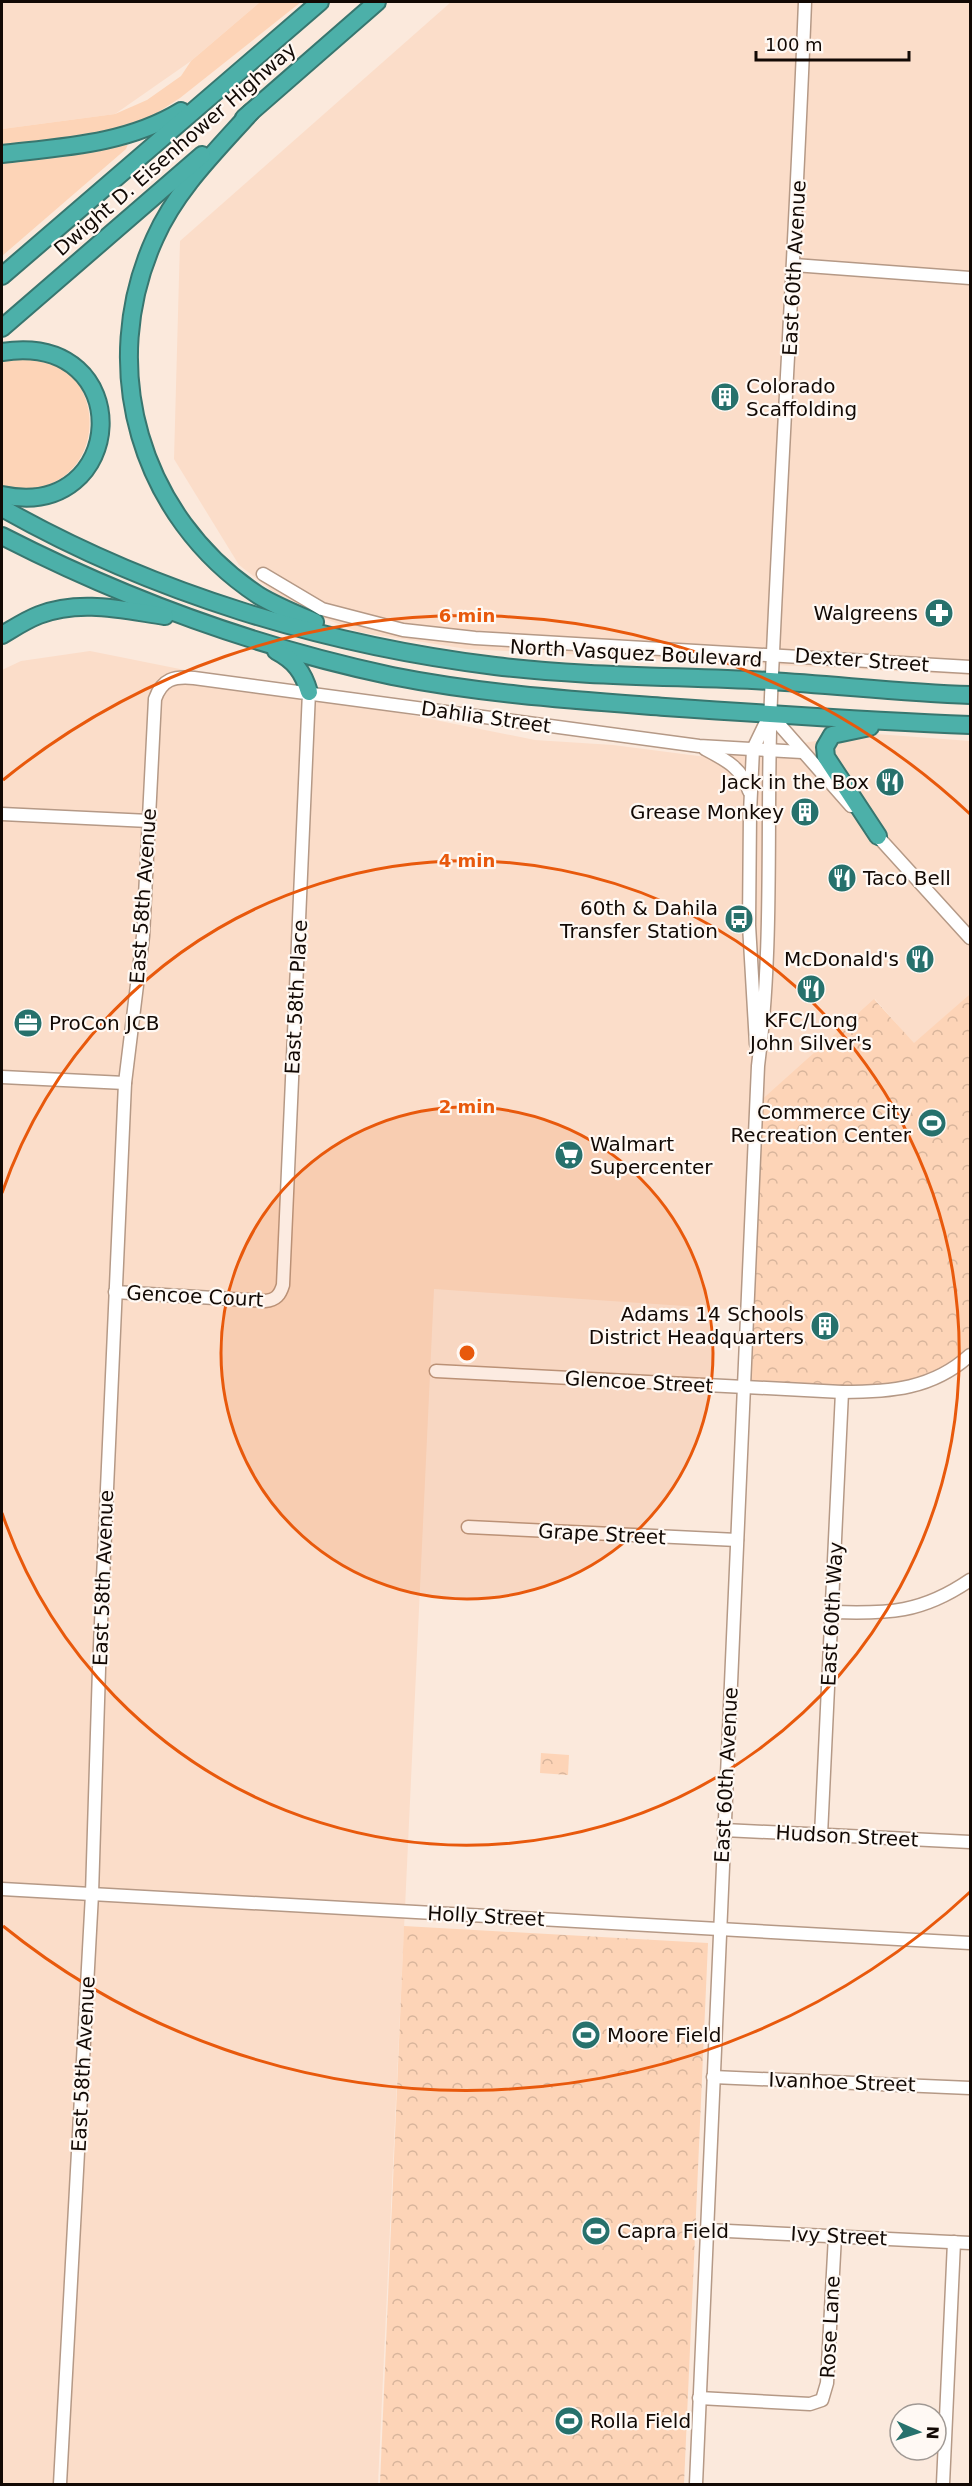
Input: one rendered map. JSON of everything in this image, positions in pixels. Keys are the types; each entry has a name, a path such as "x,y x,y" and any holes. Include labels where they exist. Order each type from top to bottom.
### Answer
{"highway":[{"name":"Dwight D. Eisenhower Highway","path":"2,276 320,2"},
{"name":"Dwight D. Eisenhower Highway","path":"2,328 376,2"},
{"path":"2,154 90,143 142,131 167,120 223,86"},
{"path":"251,112 179,197 155,237 146,259 132,306 129,330 128,369 136,424 146,457 167,498 201,545 237,580 285,610 387,647"},
{"path":"2,352 33,350 49,353 76,368 86,378 101,412 101,430 92,461 79,477 62,490 51,494 28,498 2,495"},
{"name":"North Vasquez Boulevard","path":"2,508 70,544 168,586 228,607 315,632 387,647 495,666 541,670 771,681 970,695"},
{"path":"2,536 102,584 198,621 250,639 362,669 490,692 540,698 970,725"},
{"path":"2,635 38,616 78,606 198,621"},
{"path":"250,639 278,652 296,665 305,678 309,692"},
{"path":"878,836 832,768 826,757 825,747 829,737 837,733 909,722"}],"street":[{"name":"East 60th Avenue","path":"696,2484 718,1929 758,1066 765,1010 771,681 794,265 805,2"},
{"path":"794,265 970,278"},
{"name":"Dexter Street","path":"263,574 322,609 403,630 475,638 970,667"},
{"name":"Dahlia Street","path":"170,678 179,676 309,692 699,746 802,752"},
{"name":"East 58th Avenue","path":"60,2484 92,1894 125,1083 143,936 155,699 159,689 170,678"},
{"name":"East 58th Place","path":"275,1299 281,1293 284,1275 309,692"},
{"name":"East 60th Avenue","path":"758,1066 752,1010 749,925 750,795 753,749 770,714"},
{"path":"770,714 970,938"},
{"path":"699,746 736,768 746,782 750,795"},
{"path":"2,814 149,821"},
{"path":"2,1077 125,1083"},
{"name":"Gencoe Court","path":"115,1292 265,1301 275,1299"},
{"name":"Glencoe Street","path":"436,1371 744,1388 883,1392 910,1388 948,1372 970,1355"},
{"name":"East 60th Way","path":"821,1835 842,1392"},
{"name":"Grape Street","path":"468,1527 737,1540"},
{"path":"832,1612 879,1614 909,1609 938,1599 970,1580"},
{"name":"Hudson Street","path":"724,1830 970,1842"},
{"name":"Holly Street","path":"2,1889 970,1943"},
{"name":"Ivanhoe Street","path":"712,2077 970,2088"},
{"name":"Ivy Street","path":"707,2230 970,2243"},
{"name":"Rose Lane","path":"699,2398 810,2404 822,2400 827,2383 835,2236"},
{"path":"943,2484 954,2242"}],"shaded area":[{"path":"2,2 260,2 191,61 115,114 2,129"},
{"path":"451,2 970,2 970,675 467,649 359,632 290,605 239,565 174,459 180,241"},
{"path":"90,651 535,740 613,745 714,758 863,733 970,741 970,994 914,1044 875,999 743,1310 434,1289 378,2484 2,2484 2,670 21,661"}],"green space":[{"path":"260,2 301,2 180,98 149,118 129,126 96,134 2,146 2,129 115,114 147,100 181,76 191,61"},
{"path":"128,144 126,149 2,256 2,163"},
{"path":"13,355 43,359 59,364 73,377 83,392 89,410 90,428 86,446 78,462 65,476 42,487 2,487 2,358"},
{"path":"970,994 970,1355 912,1387 744,1388 756,1105 874,999 914,1043"},
{"path":"541,1753 569,1755 568,1775 540,1773"},
{"path":"404,1926 708,1943 684,2484 380,2484"}],"place":[{"name":"Colorado Scaffolding","path":"725,397"},
{"name":"Walgreens","path":"939,613"},
{"name":"Jack in the Box","path":"890,782"},
{"name":"Grease Monkey","path":"805,812"},
{"name":"Taco Bell","path":"842,878"},
{"name":"60th & Dahila Transfer Station","path":"739,919"},
{"name":"McDonald's","path":"920,959"},
{"name":"KFC/Long John Silver's","path":"811,989"},
{"name":"ProCon JCB","path":"28,1023"},
{"name":"Commerce City Recreation Center","path":"932,1123"},
{"name":"Walmart Supercenter","path":"569,1155"},
{"name":"Adams 14 Schools District Headquarters","path":"825,1326"},
{"name":"Moore Field","path":"586,2035"},
{"name":"Capra Field","path":"596,2231"},
{"name":"Rolla Field","path":"569,2421"}]}
